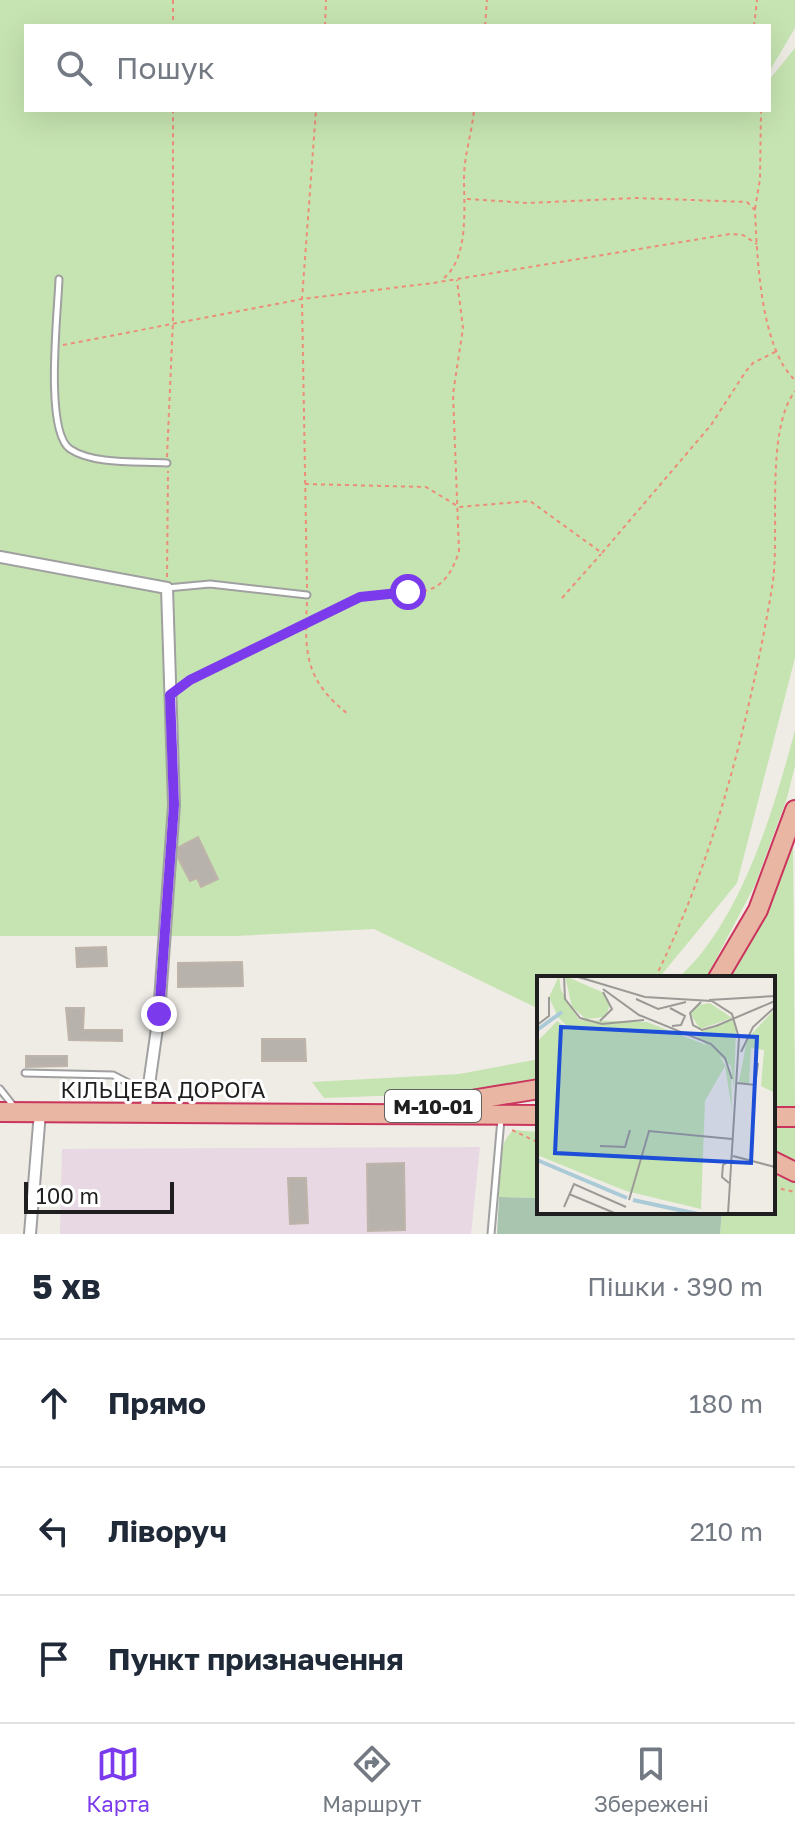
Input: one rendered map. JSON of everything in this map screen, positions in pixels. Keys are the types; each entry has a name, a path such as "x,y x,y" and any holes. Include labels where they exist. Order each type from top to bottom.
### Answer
{"highway":[{"path":"719,976 758,910 795,810"},
{"name":"М-10-01","path":"327,1113 472,1102 537,1089"},
{"name":"КІЛЬЦЕВА ДОРОГА","path":"9,1112 327,1113"},
{"name":"М-10-01","path":"327,1113 537,1123"},
{"name":"М-10-01","path":"501,1120 537,1115"},
{"path":"775,1162 795,1172"}],"street":[{"path":"0,557 167,588 174,805 159,1014 145,1113"},
{"path":"30,1234 40,1112"}],"lane":[{"path":"59,279 55,414 58,433 64,444 89,456 167,463"},
{"path":"167,588 210,584 307,595"},
{"path":"25,1073 113,1075 147,1092"},
{"path":"0,1089 9,1112"},
{"path":"491,1234 501,1120"}],"path":[{"path":"173,0 173,24"},
{"path":"325,24 326,0"},
{"path":"485,24 487,0"},
{"path":"754,24 757,0"},
{"path":"173,112 173,324"},
{"path":"316,112 302,299 306,623 308,655 318,686 348,714"},
{"path":"442,279 457,259 467,199 464,177 474,112"},
{"path":"761,112 760,179 755,210 759,285 781,364 795,380"},
{"path":"467,199 528,203 636,198 740,200 755,210"},
{"path":"57,345 97,341 302,299 457,279 730,234 743,235 757,244"},
{"path":"170,695 190,680 360,597 393,592 424,593 439,588 453,573 459,551 459,507 455,491 453,394 463,328 457,279"},
{"path":"562,598 711,425 746,371 753,363 777,351"},
{"path":"656,976 694,892 756,672 775,563 779,432 786,405 795,391"},
{"path":"304,484 426,487 459,507 530,501 602,553"},
{"path":"501,1120 537,1142"},
{"path":"775,1187 795,1192"}],"shaded area":[{"path":"480,1147 471,1234 60,1234 62,1149"}],"green space":[{"path":"0,0 795,0 795,28 771,69 771,24 24,24 24,112 771,112 771,78 795,48 795,658 737,883 661,976 537,976 537,1008 374,929 236,936 0,936"},
{"path":"795,730 795,766 787,798 755,885 707,976 680,976 720,927 737,896 777,794"},
{"path":"793,834 795,1108 775,1109 775,976 724,976"},
{"path":"537,1059 537,1081 459,1093 324,1098 312,1082 459,1074"},
{"path":"795,1126 795,1162 775,1154 775,1127"},
{"path":"514,1130 537,1132 537,1198 499,1197 499,1170 508,1136"},
{"path":"775,1169 795,1179 795,1234 720,1234 722,1214 775,1214"},
{"path":"499,1197 537,1198 537,1214 722,1214 720,1234 497,1234"}],"building":[{"path":"198,837 218,879 201,887 197,878 190,881 178,858 179,847"},
{"path":"106,947 107,966 77,967 76,948"},
{"path":"242,962 243,986 178,987 178,963"},
{"path":"66,1008 84,1008 83,1030 122,1030 122,1041 69,1040"},
{"path":"262,1039 305,1039 306,1061 262,1061"},
{"path":"26,1056 67,1056 67,1066 26,1067"},
{"path":"404,1163 405,1230 368,1231 367,1164"},
{"path":"288,1178 306,1178 308,1223 290,1224"}],"route":[{"path":"159,1014 174,805 170,695 190,680 360,597 375,593 408,592"}]}
